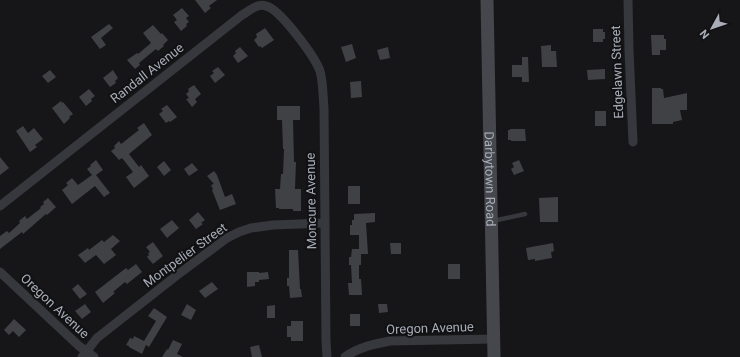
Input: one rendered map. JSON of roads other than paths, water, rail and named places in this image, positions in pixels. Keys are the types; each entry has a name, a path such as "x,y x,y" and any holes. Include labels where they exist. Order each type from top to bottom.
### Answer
{"main road":[{"name":"Darbytown Road","path":"487,0 494,357"}],"street":[{"name":"Edgelawn Street","path":"628,0 632,142"},
{"name":"Randall Avenue","path":"0,206 198,49 255,7 262,5 274,9 307,49"},
{"name":"Moncure Avenue","path":"307,49 320,71 324,108 327,357"},
{"name":"Montpelier Street","path":"84,354 98,338 176,276 227,238 251,228 272,225 325,223"},
{"name":"Oregon Avenue","path":"0,272 84,354 94,357"},
{"name":"Oregon Avenue","path":"345,357 356,350 367,346 390,341 494,339"}],"lane":[{"path":"491,222 525,214"}]}
